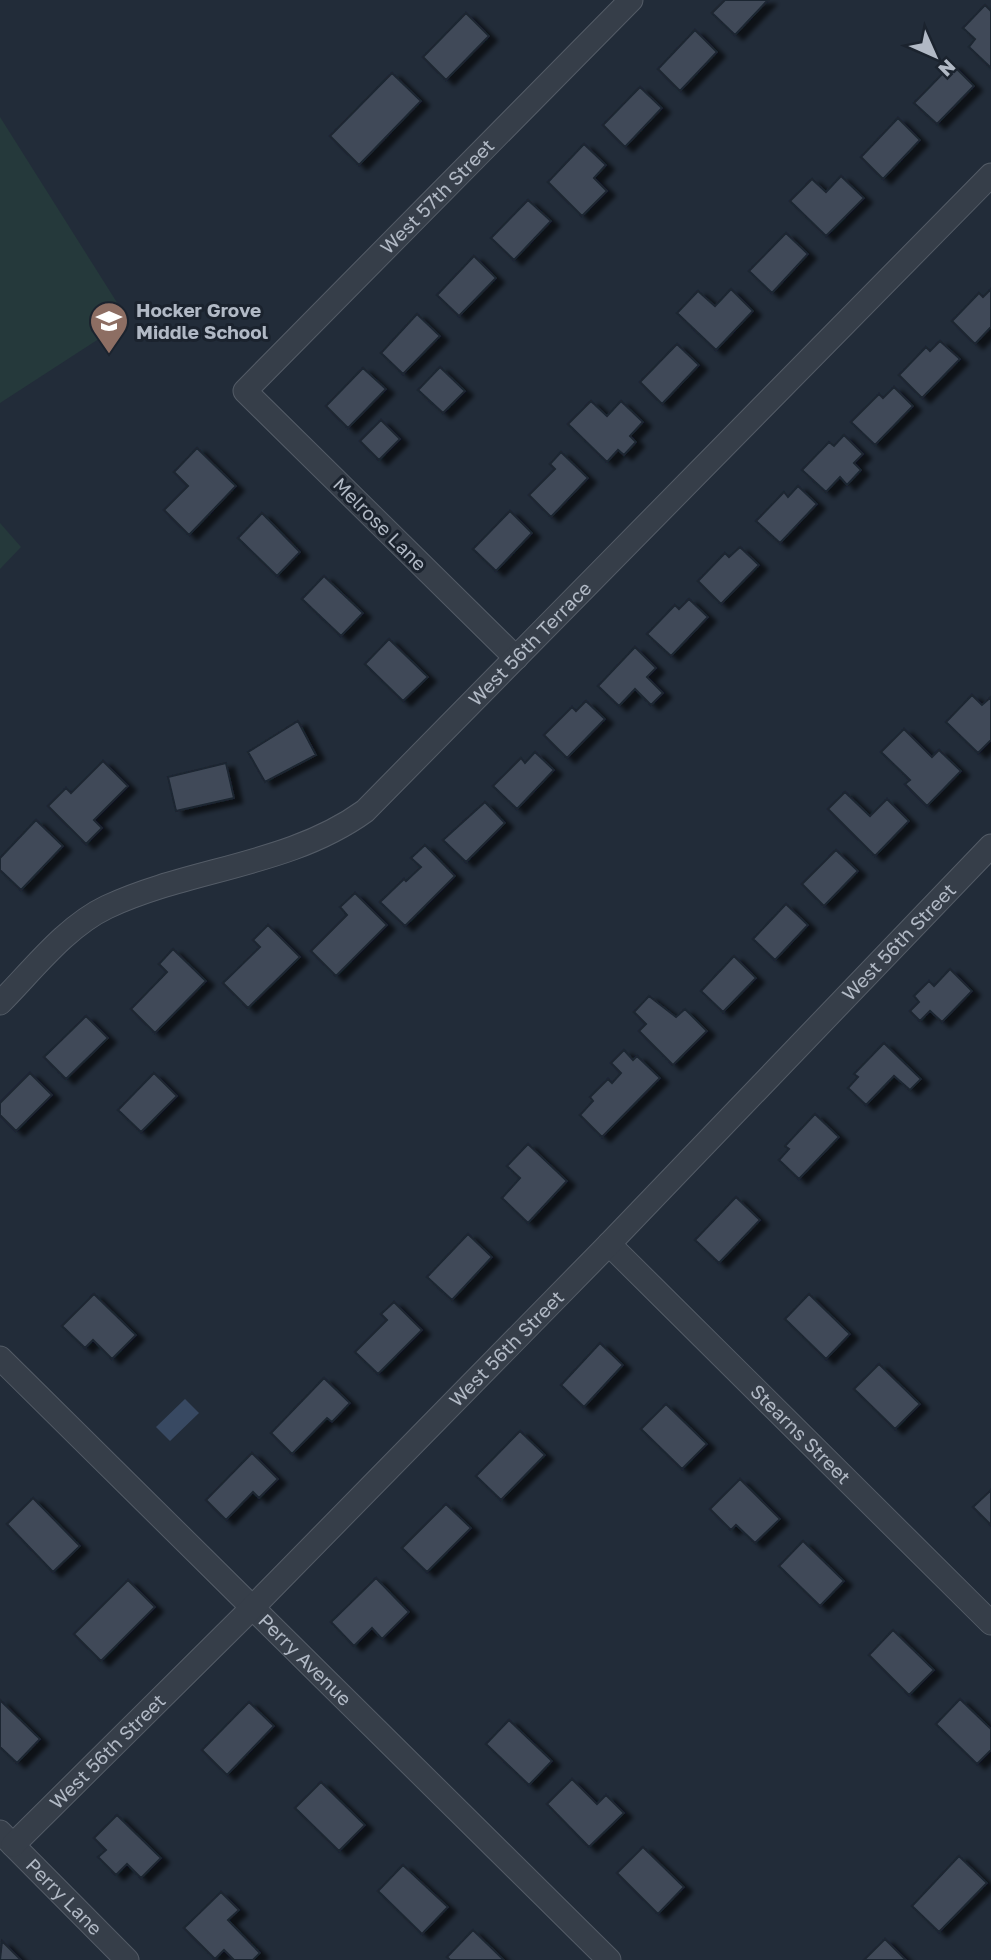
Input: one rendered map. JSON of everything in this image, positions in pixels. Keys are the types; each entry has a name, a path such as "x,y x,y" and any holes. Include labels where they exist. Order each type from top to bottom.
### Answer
{"street":[{"name":"West 57th Street","path":"245,391 631,0"},
{"name":"West 56th Terrace","path":"0,1003 78,926 106,908 197,875 317,840 365,811 991,175"},
{"name":"Melrose Lane","path":"245,391 516,658"},
{"name":"West 56th Street","path":"6,1838 252,1608 609,1244 991,846"},
{"name":"Stearns Street","path":"609,1244 991,1623"},
{"name":"Perry Avenue","path":"0,1358 609,1960"},
{"name":"Perry Lane","path":"6,1838 127,1960"}],"green space":[{"path":"0,117 128,320 0,403"},
{"path":"0,523 21,547 0,569"}],"water":[{"path":"185,1399 199,1413 170,1441 156,1427"}],"building":[{"path":"725,0 768,0 735,35 712,13"},
{"path":"985,5 991,11 991,68 969,47 975,39 963,28"},
{"path":"466,13 489,36 446,80 423,57"},
{"path":"695,30 717,52 680,91 658,69"},
{"path":"952,64 974,86 937,124 914,103"},
{"path":"392,73 421,101 359,165 330,136"},
{"path":"640,87 662,108 625,147 603,125"},
{"path":"898,118 920,140 883,179 861,157"},
{"path":"584,144 606,165 594,178 607,191 582,216 548,182"},
{"path":"841,176 864,198 826,236 790,201 812,179 826,192"},
{"path":"528,200 551,221 514,260 491,238"},
{"path":"786,233 808,254 772,293 749,271"},
{"path":"474,256 496,278 459,316 437,295"},
{"path":"731,289 753,311 716,350 677,313 698,291 715,306"},
{"path":"991,289 991,327 975,344 952,321 979,293 983,297"},
{"path":"417,314 440,336 403,374 381,353"},
{"path":"940,341 960,359 922,398 899,375 926,347 930,351"},
{"path":"677,344 699,365 662,404 640,382"},
{"path":"440,367 465,391 443,413 418,390"},
{"path":"363,368 386,389 348,428 326,406"},
{"path":"894,387 913,406 875,445 851,422 879,394 883,398"},
{"path":"591,401 607,416 621,401 643,422 630,436 636,442 624,455 618,450 607,462 568,424"},
{"path":"381,420 400,439 379,460 360,441"},
{"path":"844,435 863,454 854,463 861,470 847,485 840,477 826,492 802,470 829,442 834,446"},
{"path":"197,448 236,486 189,535 164,510 188,486 174,472"},
{"path":"561,452 588,478 551,517 529,495 555,469 550,464"},
{"path":"798,486 817,504 780,543 756,521 784,492 788,497"},
{"path":"510,511 532,533 496,571 473,549"},
{"path":"262,513 300,552 277,576 238,538"},
{"path":"740,547 759,565 721,604 698,581 725,553 729,557"},
{"path":"324,576 363,613 341,636 302,599"},
{"path":"689,599 708,617 671,656 647,634 675,605 679,609"},
{"path":"389,639 428,677 403,701 365,664"},
{"path":"635,647 656,668 647,677 663,693 651,705 635,689 619,706 598,686"},
{"path":"972,695 982,705 991,697 991,740 978,753 946,722"},
{"path":"586,701 605,719 567,758 544,735 572,707 576,711"},
{"path":"298,721 316,755 265,782 248,752"},
{"path":"904,729 932,757 939,750 961,771 927,806 905,784 910,780 881,752"},
{"path":"535,752 554,770 517,809 493,786 521,758 525,763"},
{"path":"103,761 128,786 94,820 102,828 86,844 48,806 66,788 71,793"},
{"path":"226,763 234,798 176,811 168,777"},
{"path":"845,792 870,816 887,799 909,821 875,856 828,809"},
{"path":"485,802 505,823 466,862 443,840"},
{"path":"36,820 63,846 21,890 0,870 0,858"},
{"path":"425,845 455,876 405,926 380,902 421,867 411,858"},
{"path":"836,850 858,871 824,906 802,884"},
{"path":"355,893 387,925 336,976 311,951 347,915 340,907"},
{"path":"786,904 808,925 775,960 753,939"},
{"path":"268,925 300,957 248,1008 223,983 260,947 253,940"},
{"path":"173,949 206,981 155,1033 131,1009 167,972 159,964"},
{"path":"734,956 756,978 723,1012 701,991"},
{"path":"950,969 972,991 942,1022 930,1011 920,1021 910,1011 919,1002 914,996 929,981 934,986"},
{"path":"649,996 676,1017 685,1009 707,1031 673,1065 639,1031 646,1024 634,1012"},
{"path":"86,1016 108,1038 66,1079 44,1057"},
{"path":"884,1043 921,1079 910,1090 894,1076 866,1105 848,1088 858,1077 854,1074"},
{"path":"624,1050 633,1060 637,1056 660,1078 602,1137 580,1115 593,1101 590,1097 608,1079 612,1083 621,1073 611,1063"},
{"path":"30,1073 52,1095 16,1131 0,1115 0,1103"},
{"path":"154,1073 177,1096 141,1132 118,1110"},
{"path":"815,1114 839,1137 799,1179 779,1160 789,1149 785,1146"},
{"path":"528,1144 567,1181 528,1223 502,1198 520,1178 507,1166"},
{"path":"736,1197 760,1220 719,1263 695,1240"},
{"path":"468,1234 492,1257 452,1300 427,1277"},
{"path":"94,1294 136,1335 112,1359 93,1340 85,1348 62,1326"},
{"path":"809,1294 850,1334 826,1359 785,1319"},
{"path":"394,1302 422,1330 378,1374 355,1352 387,1320 381,1314"},
{"path":"600,1343 623,1365 584,1407 561,1385"},
{"path":"879,1364 920,1404 895,1429 854,1389"},
{"path":"324,1378 350,1403 332,1422 327,1418 292,1454 271,1433"},
{"path":"666,1404 707,1444 682,1469 641,1429"},
{"path":"520,1431 545,1455 501,1500 476,1476"},
{"path":"252,1453 278,1479 259,1498 253,1492 226,1520 206,1500"},
{"path":"740,1479 780,1519 755,1543 736,1525 731,1530 710,1509"},
{"path":"991,1490 991,1525 973,1507"},
{"path":"33,1498 80,1546 53,1572 7,1524"},
{"path":"446,1504 471,1528 427,1572 402,1548"},
{"path":"803,1541 844,1581 820,1606 779,1566"},
{"path":"376,1578 409,1612 382,1639 372,1628 354,1646 331,1622"},
{"path":"128,1580 155,1607 101,1661 74,1634"},
{"path":"893,1630 934,1670 909,1695 869,1655"},
{"path":"960,1699 991,1729 991,1750 977,1764 936,1724"},
{"path":"0,1700 40,1739 17,1763 0,1747"},
{"path":"249,1702 274,1726 227,1775 202,1750"},
{"path":"509,1720 552,1761 529,1785 486,1744"},
{"path":"572,1779 597,1804 606,1795 624,1813 589,1847 547,1804"},
{"path":"321,1782 365,1825 339,1851 295,1808"},
{"path":"117,1815 161,1858 141,1878 127,1864 116,1875 98,1857 106,1850 94,1838"},
{"path":"643,1847 684,1887 658,1914 617,1873"},
{"path":"959,1856 987,1883 939,1932 912,1906"},
{"path":"403,1865 448,1907 422,1934 378,1891"},
{"path":"221,1892 239,1910 228,1920 260,1953 253,1960 234,1960 224,1950 215,1959 184,1928"},
{"path":"473,1930 504,1960 450,1960 447,1957"},
{"path":"885,1939 906,1960 864,1960"},
{"path":"2,1941 21,1960 0,1960"}],"place":[{"name":"Hocker Grove Middle School","path":"109,355"}]}
